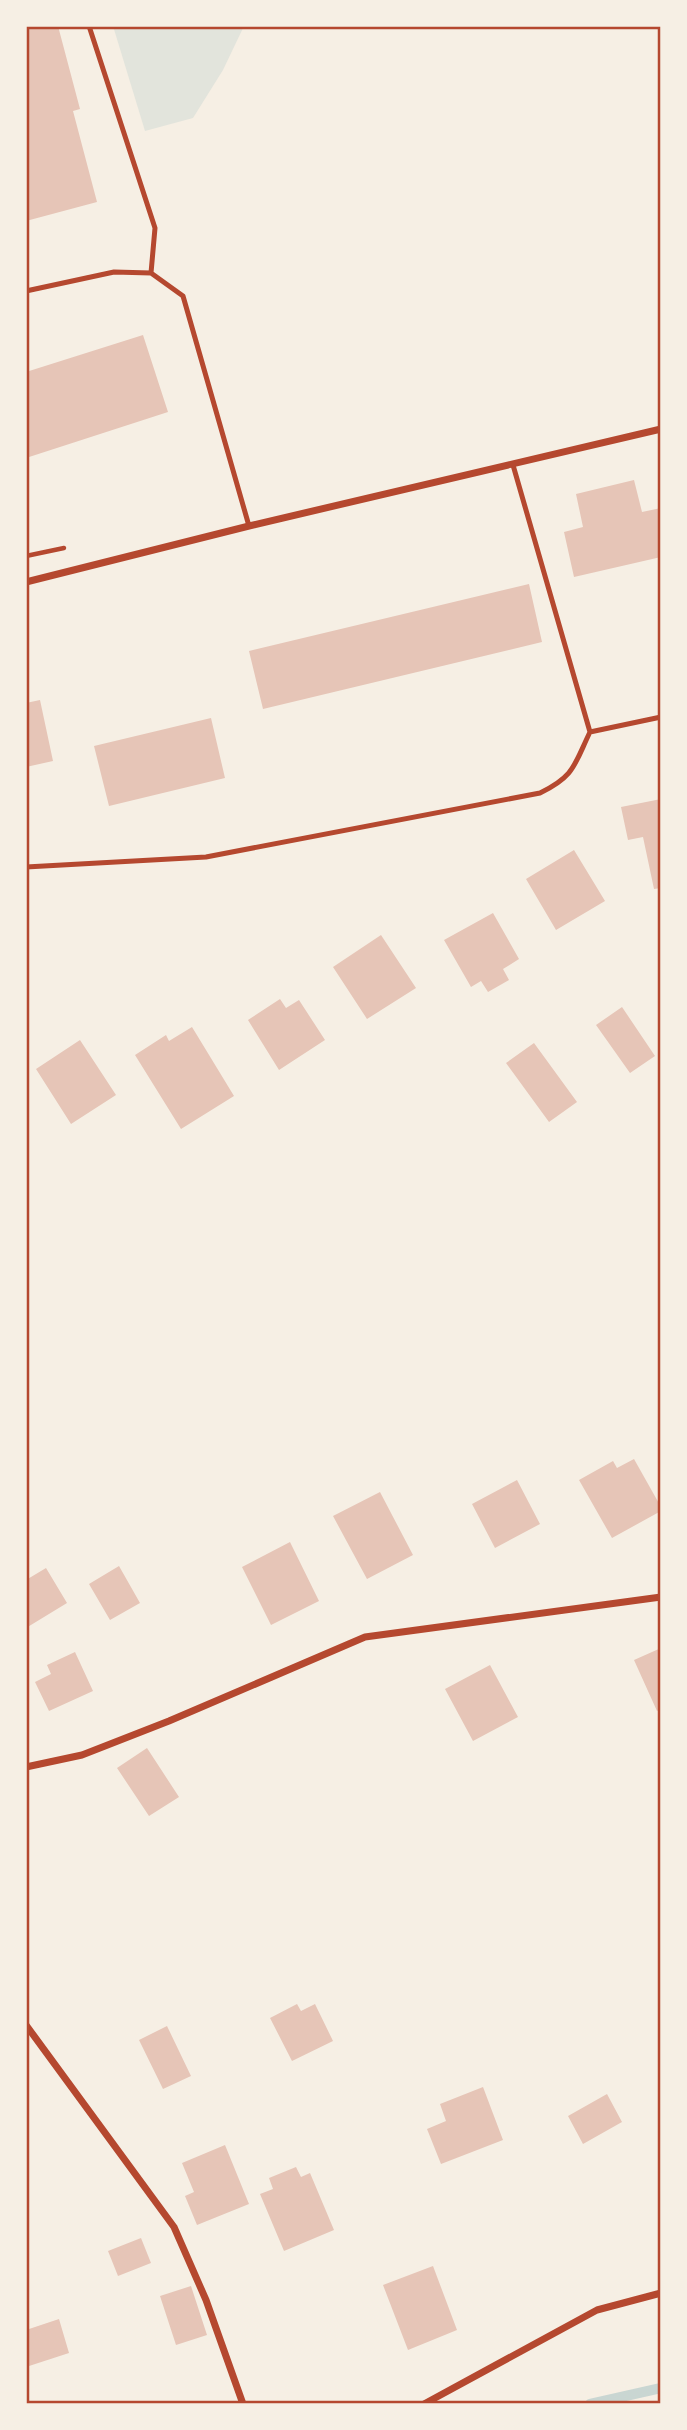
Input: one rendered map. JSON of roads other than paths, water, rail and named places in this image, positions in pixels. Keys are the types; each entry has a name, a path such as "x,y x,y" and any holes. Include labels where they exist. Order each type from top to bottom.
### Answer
{"street":[{"path":"26,582 249,526 661,429"},
{"path":"26,1766 95,1750 365,1637 661,1597"},
{"path":"26,2025 174,2227 206,2300 243,2404"},
{"path":"425,2404 597,2310 661,2293"}],"lane":[{"path":"89,26 155,228 151,273"},
{"path":"26,291 114,272 151,273 183,296 249,526"},
{"path":"26,867 206,857 540,793 561,783 574,769 590,732 513,465"},
{"path":"590,732 661,717"}],"waterway":[{"path":"590,2404 661,2388"}]}
